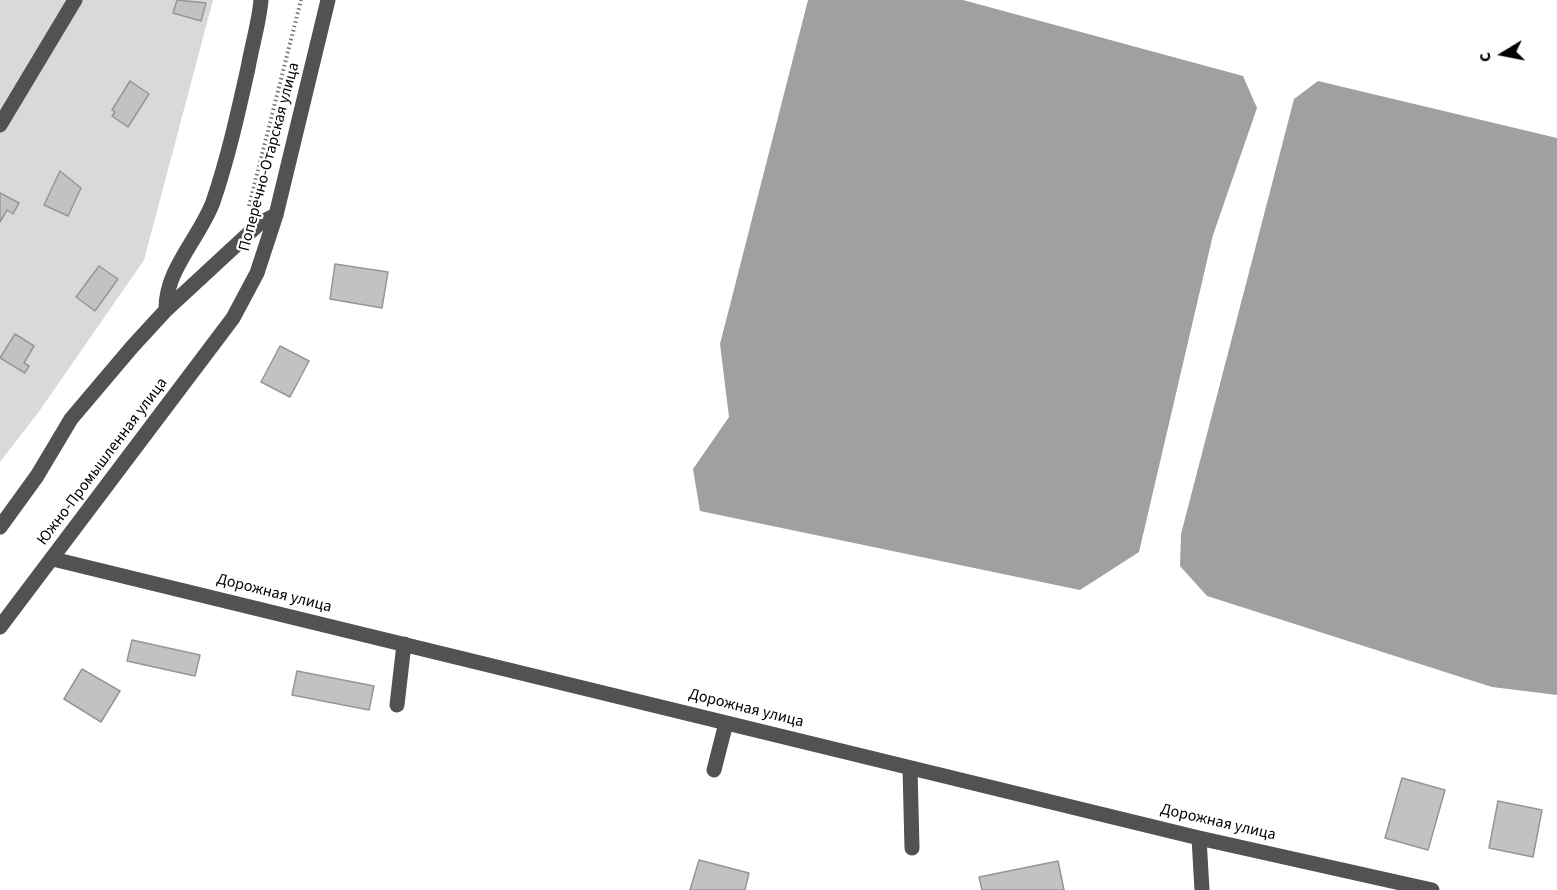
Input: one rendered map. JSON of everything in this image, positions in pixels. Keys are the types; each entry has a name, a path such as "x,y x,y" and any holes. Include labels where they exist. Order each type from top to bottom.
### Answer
{"street":[{"path":"0,125 75,0"},
{"path":"166,310 166,295 171,277 197,234 215,193 234,129 261,0"},
{"name":"Поперечно-Отарская улица","path":"233,318 257,273 276,215 328,0"},
{"path":"0,527 37,476 71,419 166,310 260,223 276,215"},
{"name":"Южно-Промышленная улица","path":"0,627 233,318"},
{"name":"Дорожная улица","path":"53,559 1199,838 1432,890"},
{"path":"398,705 404,644"},
{"path":"714,770 726,723"},
{"path":"910,768 912,848"},
{"path":"1199,838 1202,890"}],"path":[{"path":"248,211 301,0"}],"shaded area":[{"path":"0,0 213,0 144,260 38,413 0,462"},
{"path":"808,0 963,0 1243,76 1257,108 1213,235 1139,552 1080,590 700,511 693,469 729,417 720,344"},
{"path":"1318,81 1557,138 1557,695 1492,687 1207,596 1180,566 1181,534 1294,99"}],"building":[{"path":"177,0 206,3 201,21 173,13"},
{"path":"130,81 149,94 128,127 112,116 115,112 112,110"},
{"path":"60,171 81,188 68,216 44,205"},
{"path":"0,193 19,203 13,214 7,210 0,222"},
{"path":"335,264 388,272 382,308 330,299"},
{"path":"99,266 118,279 95,311 76,297"},
{"path":"15,334 34,346 24,363 29,366 25,373 0,358"},
{"path":"280,346 309,361 290,397 261,382"},
{"path":"132,640 200,655 195,676 127,661"},
{"path":"82,669 120,691 101,722 64,699"},
{"path":"297,671 374,686 369,710 292,695"},
{"path":"1402,778 1445,790 1428,850 1385,838"},
{"path":"1498,801 1542,810 1533,857 1489,848"},
{"path":"699,860 749,873 745,890 690,890"},
{"path":"1058,861 1064,890 982,890 979,877"}]}
